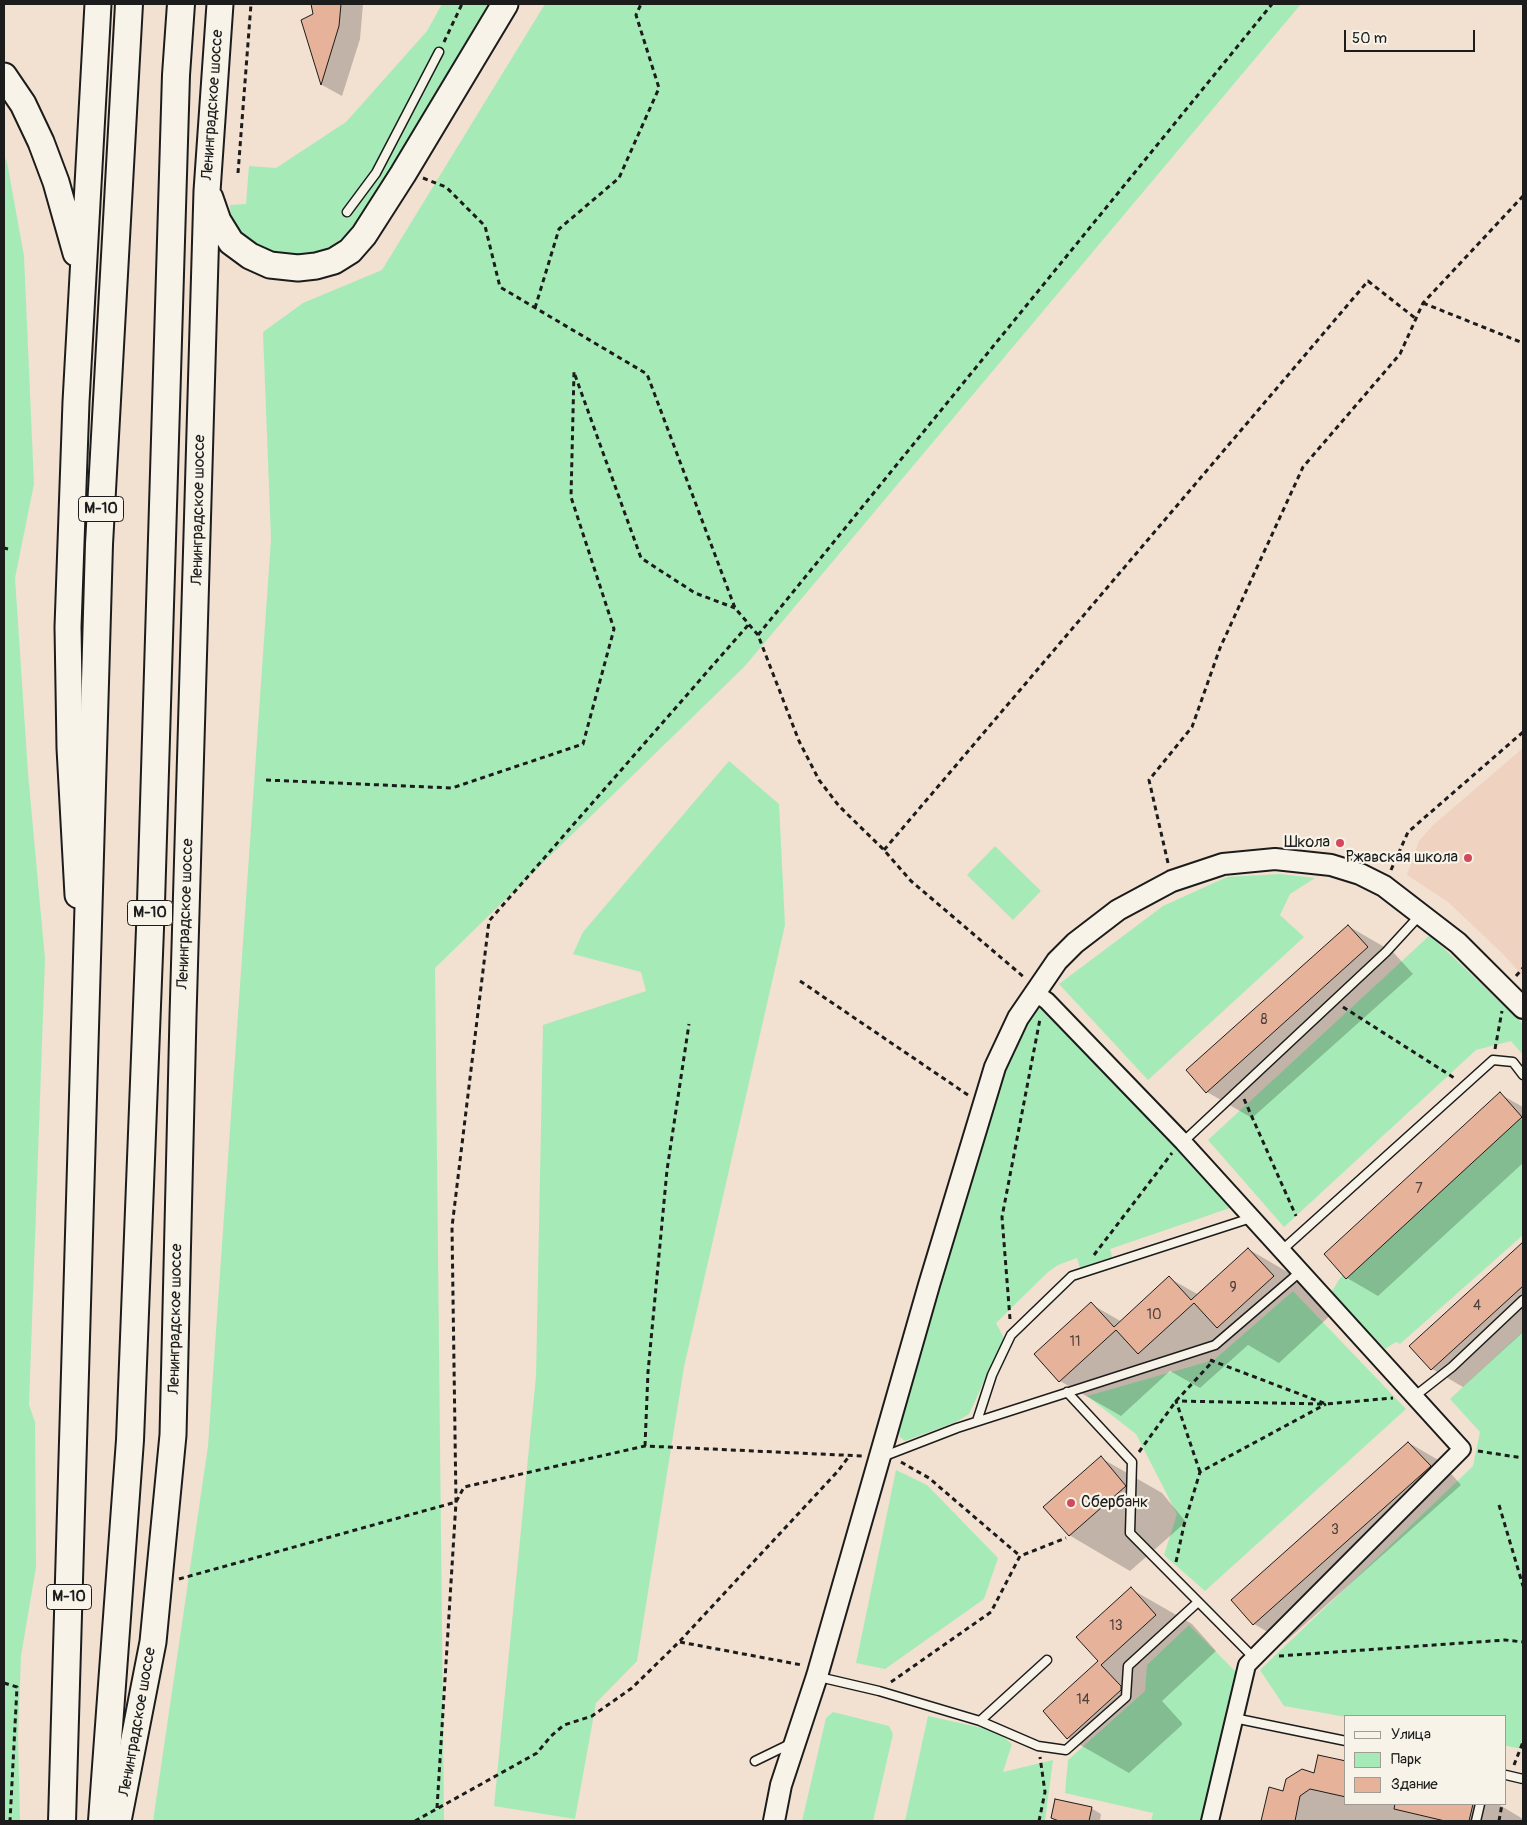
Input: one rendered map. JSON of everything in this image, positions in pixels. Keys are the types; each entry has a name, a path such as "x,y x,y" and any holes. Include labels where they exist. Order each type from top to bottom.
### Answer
{"highway":[{"name":"М-10","path":"62,1821 99,544 129,4"},
{"name":"Ленинградское шоссе","path":"102,1821 130,1420 151,892 176,75 181,4"}],"main road":[{"name":"М-10","path":"85,1015 70,748 68,627 82,287 98,4"},
{"name":"Ленинградское шоссе","path":"118,1821 153,1642 173,1435 207,191 220,4"},
{"path":"207,191 218,221 231,242 250,256 270,265 298,268 334,261 350,251 364,234 394,175 505,4"},
{"path":"4,76 23,104 50,166 67,219 82,287"}],"street":[{"path":"774,1821 781,1785 817,1676 983,1105 1005,1042 1041,992 1058,961 1096,926 1118,910 1172,881 1223,864 1275,859 1333,866 1360,874 1384,886 1458,944 1523,1008"},
{"path":"1041,992 1182,1142 1462,1449 1247,1665 1210,1821"}],"lane":[{"path":"346,212 394,175 439,52"},
{"path":"1182,1142 1386,952 1421,914"},
{"path":"1282,1251 1493,1060 1512,1062 1523,1075"},
{"path":"977,1421 992,1374 1011,1334 1072,1276 1252,1218"},
{"path":"880,1457 977,1421 1216,1345 1300,1272"},
{"path":"1415,1396 1452,1366 1523,1300"},
{"path":"1067,1392 1132,1462 1130,1532 1253,1658"},
{"path":"817,1676 878,1691 980,1721 1038,1746 1066,1750 1126,1697 1128,1666 1198,1602"},
{"path":"980,1721 1047,1660"},
{"path":"1234,1718 1344,1741"},
{"path":"755,1762 794,1742"},
{"path":"1507,1775 1523,1779"},
{"path":"1476,1821 1480,1805"}],"path":[{"path":"238,174 252,4"},
{"path":"439,52 462,4"},
{"path":"535,308 559,229 618,178 659,88 636,15 641,4"},
{"path":"758,635 1272,4"},
{"path":"394,175 446,187 485,226 500,287 647,374 735,608 758,635 799,741 819,780 839,806 884,850 911,881 1025,979 1032,975 1041,992 1043,1009 1036,1035 1002,1218 1011,1334"},
{"path":"1172,881 1149,780 1192,728 1220,648 1303,467 1400,354 1423,303 1523,196"},
{"path":"884,850 1368,281 1415,318"},
{"path":"1423,303 1523,344"},
{"path":"266,780 452,788 583,744 614,630 571,497 574,372 641,558 695,593 735,608"},
{"path":"437,1808 456,1502 452,1227 489,921 750,624"},
{"path":"1384,886 1408,832 1523,732"},
{"path":"800,981 983,1105"},
{"path":"1493,1060 1506,990"},
{"path":"1334,1001 1466,1085"},
{"path":"645,1446 648,1372 667,1170 689,1024"},
{"path":"1240,1089 1296,1216"},
{"path":"1072,1276 1099,1250 1128,1209 1182,1142"},
{"path":"1210,1347 1214,1360"},
{"path":"1182,1356 1214,1360 1326,1404"},
{"path":"1132,1462 1176,1401 1214,1360"},
{"path":"1176,1401 1267,1401 1326,1404 1415,1396"},
{"path":"1173,1578 1184,1526 1200,1472 1176,1401"},
{"path":"1200,1472 1326,1404"},
{"path":"158,1585 456,1502 464,1487 645,1446 850,1455 880,1457 902,1462 929,1478 1020,1556"},
{"path":"1462,1449 1523,1458"},
{"path":"415,1821 538,1753 551,1736 564,1725 592,1716 632,1688 680,1642 838,1471 850,1455"},
{"path":"1499,1505 1523,1586"},
{"path":"878,1691 991,1612 1020,1556 1066,1538"},
{"path":"1253,1658 1505,1640 1523,1642"},
{"path":"680,1642 800,1664 817,1676"},
{"path":"4,1683 18,1687 10,1821"},
{"path":"1499,1821 1502,1805"}],"shaded area":[{"name":"Ржавская школа","path":"1523,748 1523,976 1502,953 1448,902 1407,875 1419,841 1432,826"}],"green space":[{"path":"442,4 488,4 356,228 324,251 298,257 278,257 248,243 231,221 230,205 246,204 249,166 276,168 346,122 427,31"},
{"path":"545,4 1301,4 745,666 435,968 444,1821 153,1821 208,1446 271,539 263,332 303,303 382,270"},
{"path":"4,156 7,162 24,256 34,484 15,578 28,773 45,959 29,1405 35,1422 36,1567 21,1656 18,1736 20,1821 4,1821"},
{"path":"729,761 779,804 785,925 684,1367 637,1661 596,1703 575,1819 494,1806 536,1376 543,1025 646,991 641,972 573,954 583,932"},
{"path":"995,846 1041,891 1013,920 967,875"},
{"path":"1280,874 1315,878 1290,894 1280,915 1304,937 1148,1080 1059,984 1163,906 1227,877"},
{"path":"1430,935 1523,1024 1523,1055 1511,1041 1476,1050 1284,1227 1208,1140"},
{"path":"1037,1007 1041,1007 1065,1022 1230,1208 1110,1249 1112,1257 1080,1268 1077,1258 1058,1265 1048,1272 996,1323 1004,1338 969,1414 956,1422 905,1441 900,1437 899,1429 993,1108 1015,1044 1026,1022"},
{"path":"1519,1117 1523,1121 1523,1235 1400,1344 1396,1342 1385,1349 1331,1293 1340,1278"},
{"path":"1293,1291 1406,1409 1205,1591 1164,1555 1177,1514 1136,1434 1087,1396 1214,1360"},
{"path":"1523,1331 1523,1749 1507,1746 1507,1715 1344,1715 1344,1717 1284,1706 1260,1670 1473,1466 1480,1432 1450,1399"},
{"path":"896,1470 927,1485 998,1558 984,1599 885,1669 856,1663"},
{"path":"1189,1625 1237,1673 1203,1821 1151,1821 1153,1813 1065,1793 1068,1760 1145,1691 1147,1665"},
{"path":"833,1712 889,1726 893,1734 873,1821 802,1821 826,1718"},
{"path":"928,1716 996,1731 1012,1744 1003,1772 1053,1760 1045,1821 905,1821"}],"building":[{"path":"311,4 341,4 339,26 321,85 301,20 313,14"},
{"path":"1348,925 1368,947 1206,1093 1186,1070"},
{"path":"1500,1092 1522,1117 1346,1279 1324,1254"},
{"path":"1523,1242 1523,1286 1431,1370 1409,1346"},
{"path":"1248,1248 1274,1276 1217,1328 1194,1303 1138,1354 1116,1330 1059,1382 1034,1354 1091,1302 1114,1327 1169,1276 1191,1300"},
{"path":"1408,1442 1431,1466 1253,1625 1231,1600"},
{"path":"1101,1456 1126,1486 1069,1536 1043,1507"},
{"path":"1131,1587 1156,1615 1101,1665 1121,1686 1121,1690 1067,1739 1043,1711 1098,1661 1076,1637"},
{"path":"1318,1755 1344,1761 1344,1797 1310,1789 1300,1796 1295,1821 1261,1821 1269,1787 1283,1791 1286,1779 1302,1769 1314,1773"},
{"path":"1055,1799 1092,1807 1089,1821 1059,1821 1051,1818"},
{"path":"1395,1805 1473,1805 1469,1821 1445,1821 1394,1809"}],"place":[{"name":"Школа","path":"1340,843"},
{"name":"Ржавская школа","path":"1468,858"},
{"name":"Сбербанк","path":"1071,1503"}]}
